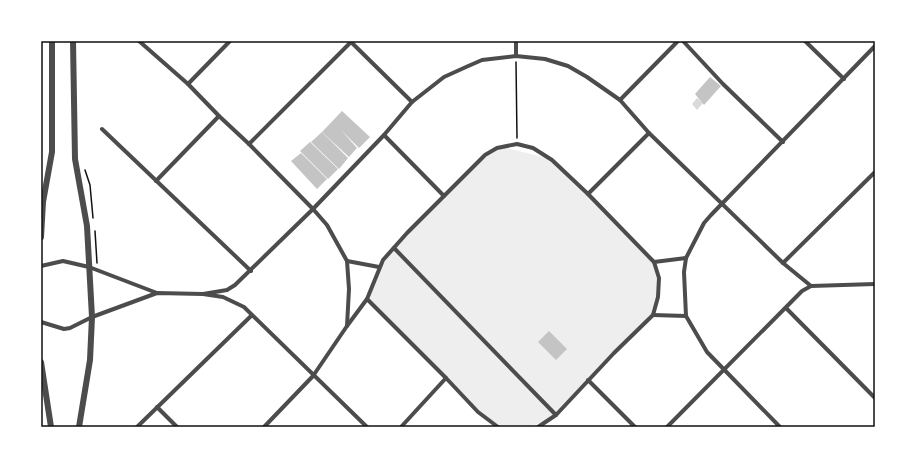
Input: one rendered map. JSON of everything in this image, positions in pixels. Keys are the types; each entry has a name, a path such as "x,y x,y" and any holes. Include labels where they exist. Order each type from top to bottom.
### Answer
{"street":[{"path":"41,237 44,202 52,152 52,41"},
{"path":"73,41 75,159 87,226 92,317 90,360 79,427"},
{"path":"139,41 188,84 218,116 249,144 327,225 347,261 349,290 347,326"},
{"path":"188,84 230,41"},
{"path":"249,144 351,41 412,102"},
{"path":"516,41 516,56"},
{"path":"620,100 678,41"},
{"path":"683,41 723,84 783,142"},
{"path":"805,41 844,79"},
{"path":"780,427 722,370 707,352 686,316 684,272 686,258 704,223 875,46"},
{"path":"203,294 231,288 251,271 384,135 412,102 444,77 482,60 516,56 545,59 568,66 620,100 649,133 783,263 811,286"},
{"path":"156,181 218,116"},
{"path":"102,129 251,271"},
{"path":"588,194 649,133"},
{"path":"384,135 444,196"},
{"path":"264,427 313,376 367,299 379,267 394,248 485,155 497,148 517,144 533,148 552,160 588,194 654,262 660,287 653,315 638,328 556,415 538,427"},
{"path":"783,263 875,172"},
{"path":"394,248 556,415"},
{"path":"654,262 686,258"},
{"path":"41,266 63,261 89,267 158,294"},
{"path":"347,261 379,267"},
{"path":"668,427 722,370 802,291 811,286 875,284"},
{"path":"41,322 64,329 70,328 92,317 158,294 203,294 229,298 244,307 313,376 367,427"},
{"path":"367,299 478,412 498,427"},
{"path":"786,308 875,398"},
{"path":"653,315 686,316"},
{"path":"137,427 252,316"},
{"path":"41,362 51,427"},
{"path":"401,427 446,378"},
{"path":"588,380 635,427"},
{"path":"157,408 177,427"}],"path":[{"path":"516,56 517,144"}],"shaded area":[{"path":"697,98 703,103 697,110 692,104"},
{"path":"502,147 552,159 654,263 659,287 653,315 551,419 529,427 503,427 478,412 367,299 379,267 407,233 479,162"}],"building":[{"path":"710,77 721,86 704,105 695,94"},
{"path":"342,111 370,137 359,148 341,130 357,148 349,157 322,132"},
{"path":"322,132 348,158 339,169 311,142"},
{"path":"310,142 338,169 328,179 300,151"},
{"path":"301,153 327,179 317,189 291,161"},
{"path":"549,331 567,349 556,360 538,342"}]}
